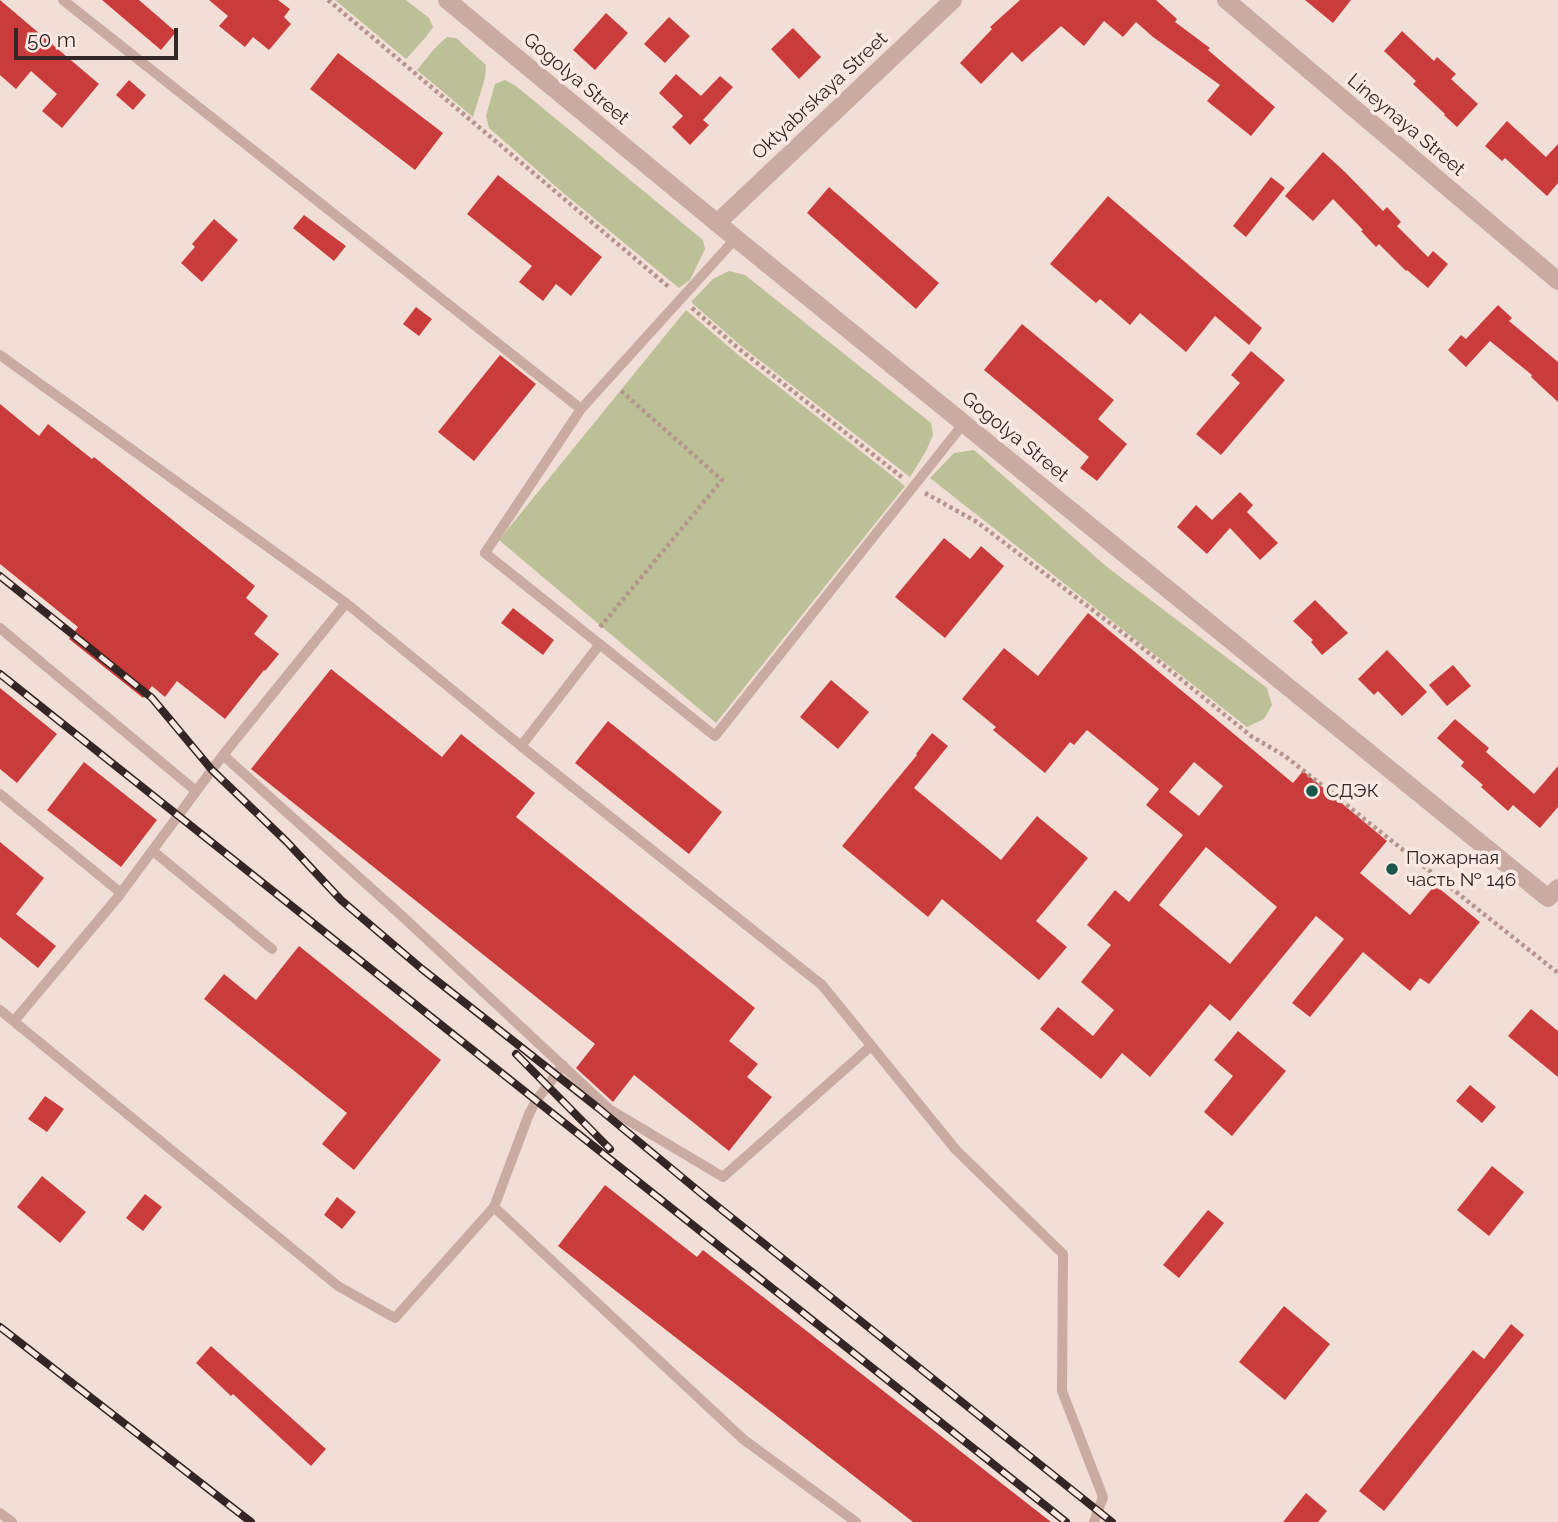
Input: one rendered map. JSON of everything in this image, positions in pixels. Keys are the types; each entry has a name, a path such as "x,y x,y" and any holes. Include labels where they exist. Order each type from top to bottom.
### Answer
{"street":[{"name":"Gogolya Street","path":"447,0 964,423 1555,897"},
{"name":"Oktyabrskaya Street","path":"717,223 953,0"},
{"name":"Lineynaya Street","path":"1227,0 1558,281"}],"lane":[{"path":"63,0 581,409"},
{"path":"736,238 581,409 485,553 715,736 964,423"},
{"path":"0,355 345,603 822,985 957,1150 1063,1254 1062,1391 1103,1497 1094,1522"},
{"path":"14,1021 121,893 223,754 345,603"},
{"path":"0,628 196,791"},
{"path":"521,746 596,641"},
{"path":"223,754 609,1109 723,1177 872,1046"},
{"path":"0,794 121,893"},
{"path":"153,851 272,949"},
{"path":"0,1010 338,1286 395,1318 494,1207 529,1114 563,1065"},
{"path":"494,1207 743,1439 856,1522"},
{"path":"0,1513 12,1522"}],"path":[{"path":"328,0 738,348 914,486 977,522 1140,646 1251,736 1284,756 1558,973"},
{"path":"596,641 722,480 608,379"}],"green space":[{"path":"335,0 406,0 429,18 433,27 406,59"},
{"path":"447,37 456,38 486,65 485,78 473,117 417,70"},
{"path":"505,80 516,86 703,240 705,249 690,280 679,288 489,128 486,116 495,84"},
{"path":"729,271 745,275 931,423 933,435 910,477 740,345 691,302 713,279"},
{"path":"686,310 736,353 905,486 716,723 499,540"},
{"path":"974,450 1107,567 1267,688 1272,705 1264,719 1247,727 930,478 954,453"}],"building":[{"path":"0,0 99,84 62,128 42,111 57,94 31,71 16,89 0,75"},
{"path":"102,0 139,0 176,32 161,50"},
{"path":"209,0 278,0 290,9 284,17 291,24 269,50 253,37 245,47 219,26 228,16"},
{"path":"1020,0 1156,0 1177,19 1175,22 1210,48 1208,50 1275,107 1251,136 1207,101 1220,85 1136,22 1123,37 1104,21 1084,46 1061,26 1022,62 1012,52 981,84 960,63 992,29 990,27"},
{"path":"1305,0 1351,0 1333,23"},
{"path":"606,13 628,33 595,70 573,50"},
{"path":"669,17 690,36 665,63 644,44"},
{"path":"793,28 821,57 799,79 771,49"},
{"path":"1402,31 1434,61 1437,57 1456,74 1451,79 1478,104 1457,127 1413,84 1416,81 1384,51"},
{"path":"338,53 443,133 415,170 310,89"},
{"path":"676,74 701,96 720,76 733,87 703,120 709,125 690,145 672,127 683,116 659,93"},
{"path":"129,80 146,95 133,110 116,95"},
{"path":"1507,121 1546,157 1558,144 1558,183 1547,196 1505,158 1502,161 1485,146"},
{"path":"1323,152 1383,211 1387,207 1401,222 1397,226 1428,257 1433,251 1448,264 1428,288 1379,244 1376,247 1333,199 1313,221 1285,196"},
{"path":"498,175 602,257 571,296 556,284 543,301 519,282 532,266 467,214"},
{"path":"1271,177 1285,188 1246,237 1233,226"},
{"path":"829,187 939,283 916,309 807,213"},
{"path":"1108,196 1262,328 1249,345 1215,316 1186,352 1140,313 1130,325 1100,299 1096,303 1050,264"},
{"path":"304,215 346,246 334,261 293,228"},
{"path":"214,219 238,240 202,282 181,263 195,247 192,244"},
{"path":"1498,305 1512,318 1509,321 1558,362 1558,402 1531,377 1532,375 1490,341 1466,367 1448,350 1461,335 1466,339"},
{"path":"416,307 432,319 419,336 403,324"},
{"path":"1022,324 1114,400 1098,419 1127,444 1097,481 1080,468 1089,457 984,370"},
{"path":"1251,351 1285,380 1221,455 1196,434 1240,383 1231,375"},
{"path":"500,355 536,384 474,461 438,432"},
{"path":"0,404 39,436 48,424 92,459 94,457 255,586 246,598 268,616 254,634 279,654 225,719 177,681 165,697 152,686 143,698 69,639 78,627 0,564"},
{"path":"1240,492 1253,505 1247,512 1278,543 1260,560 1230,528 1207,554 1177,527 1196,505 1212,520"},
{"path":"944,538 970,559 981,546 1004,566 945,638 895,597"},
{"path":"1315,600 1348,633 1322,655 1311,642 1313,640 1293,621"},
{"path":"513,608 554,640 543,655 501,623"},
{"path":"1088,613 1293,783 1303,771 1387,841 1360,873 1410,915 1435,885 1480,922 1429,984 1420,978 1410,991 1363,952 1310,1017 1292,1003 1344,939 1316,916 1230,1021 1210,1004 1150,1077 1122,1053 1101,1079 1040,1029 1058,1007 1093,1036 1114,1010 1081,982 1111,945 1087,925 1115,890 1129,902 1183,835 1146,805 1159,789 1087,730 1074,745 1070,742 1045,773 993,730 996,727 962,699 1004,648 1038,676","holes":["1194,762 1223,786 1199,816 1169,792","1206,847 1277,907 1230,964 1159,905"]},
{"path":"1387,650 1427,692 1402,716 1378,691 1374,695 1358,679"},
{"path":"1453,665 1471,686 1447,706 1429,685"},
{"path":"331,669 442,757 461,734 535,793 516,817 755,1008 729,1041 758,1064 747,1077 772,1097 729,1151 634,1075 613,1102 576,1068 595,1044 251,769"},
{"path":"831,680 869,712 838,749 800,717"},
{"path":"0,688 57,734 17,783 0,769"},
{"path":"1455,719 1489,748 1486,752 1534,794 1558,766 1558,807 1540,828 1513,805 1508,811 1461,766 1464,762 1437,738"},
{"path":"608,721 722,812 689,854 575,763"},
{"path":"932,733 948,746 914,788 1001,860 1037,816 1088,858 1036,921 1067,947 1039,980 942,899 928,917 842,846"},
{"path":"84,762 157,820 121,867 47,810"},
{"path":"0,842 44,878 16,914 56,946 38,968 0,937"},
{"path":"299,946 441,1060 354,1170 322,1144 347,1113 204,999 224,974 256,1000"},
{"path":"1531,1009 1558,1031 1558,1077 1508,1036"},
{"path":"1238,1031 1286,1071 1232,1136 1204,1112 1233,1076 1214,1060"},
{"path":"1470,1085 1496,1107 1482,1123 1456,1101"},
{"path":"45,1096 64,1109 47,1132 28,1119"},
{"path":"1492,1166 1524,1192 1489,1236 1457,1210"},
{"path":"42,1176 86,1212 60,1243 17,1207"},
{"path":"605,1185 697,1257 703,1250 1051,1522 913,1522 558,1246"},
{"path":"145,1194 162,1207 143,1231 126,1218"},
{"path":"337,1197 356,1212 342,1229 324,1215"},
{"path":"1208,1210 1224,1223 1179,1278 1163,1265"},
{"path":"1284,1306 1330,1344 1285,1400 1239,1362"},
{"path":"1511,1324 1524,1335 1384,1511 1359,1491 1473,1350 1484,1359"},
{"path":"211,1346 326,1449 311,1466 196,1363"},
{"path":"1306,1493 1327,1511 1318,1522 1283,1522"}],"railway":[{"path":"0,576 152,698 212,770 287,842 341,900 422,969 1112,1522"},
{"path":"0,674 1066,1522"},
{"path":"516,1054 610,1149"},
{"path":"0,1327 251,1522"}],"place":[{"name":"СДЭК","path":"1312,791"},
{"name":"Пожарная часть № 146","path":"1392,869"}]}
